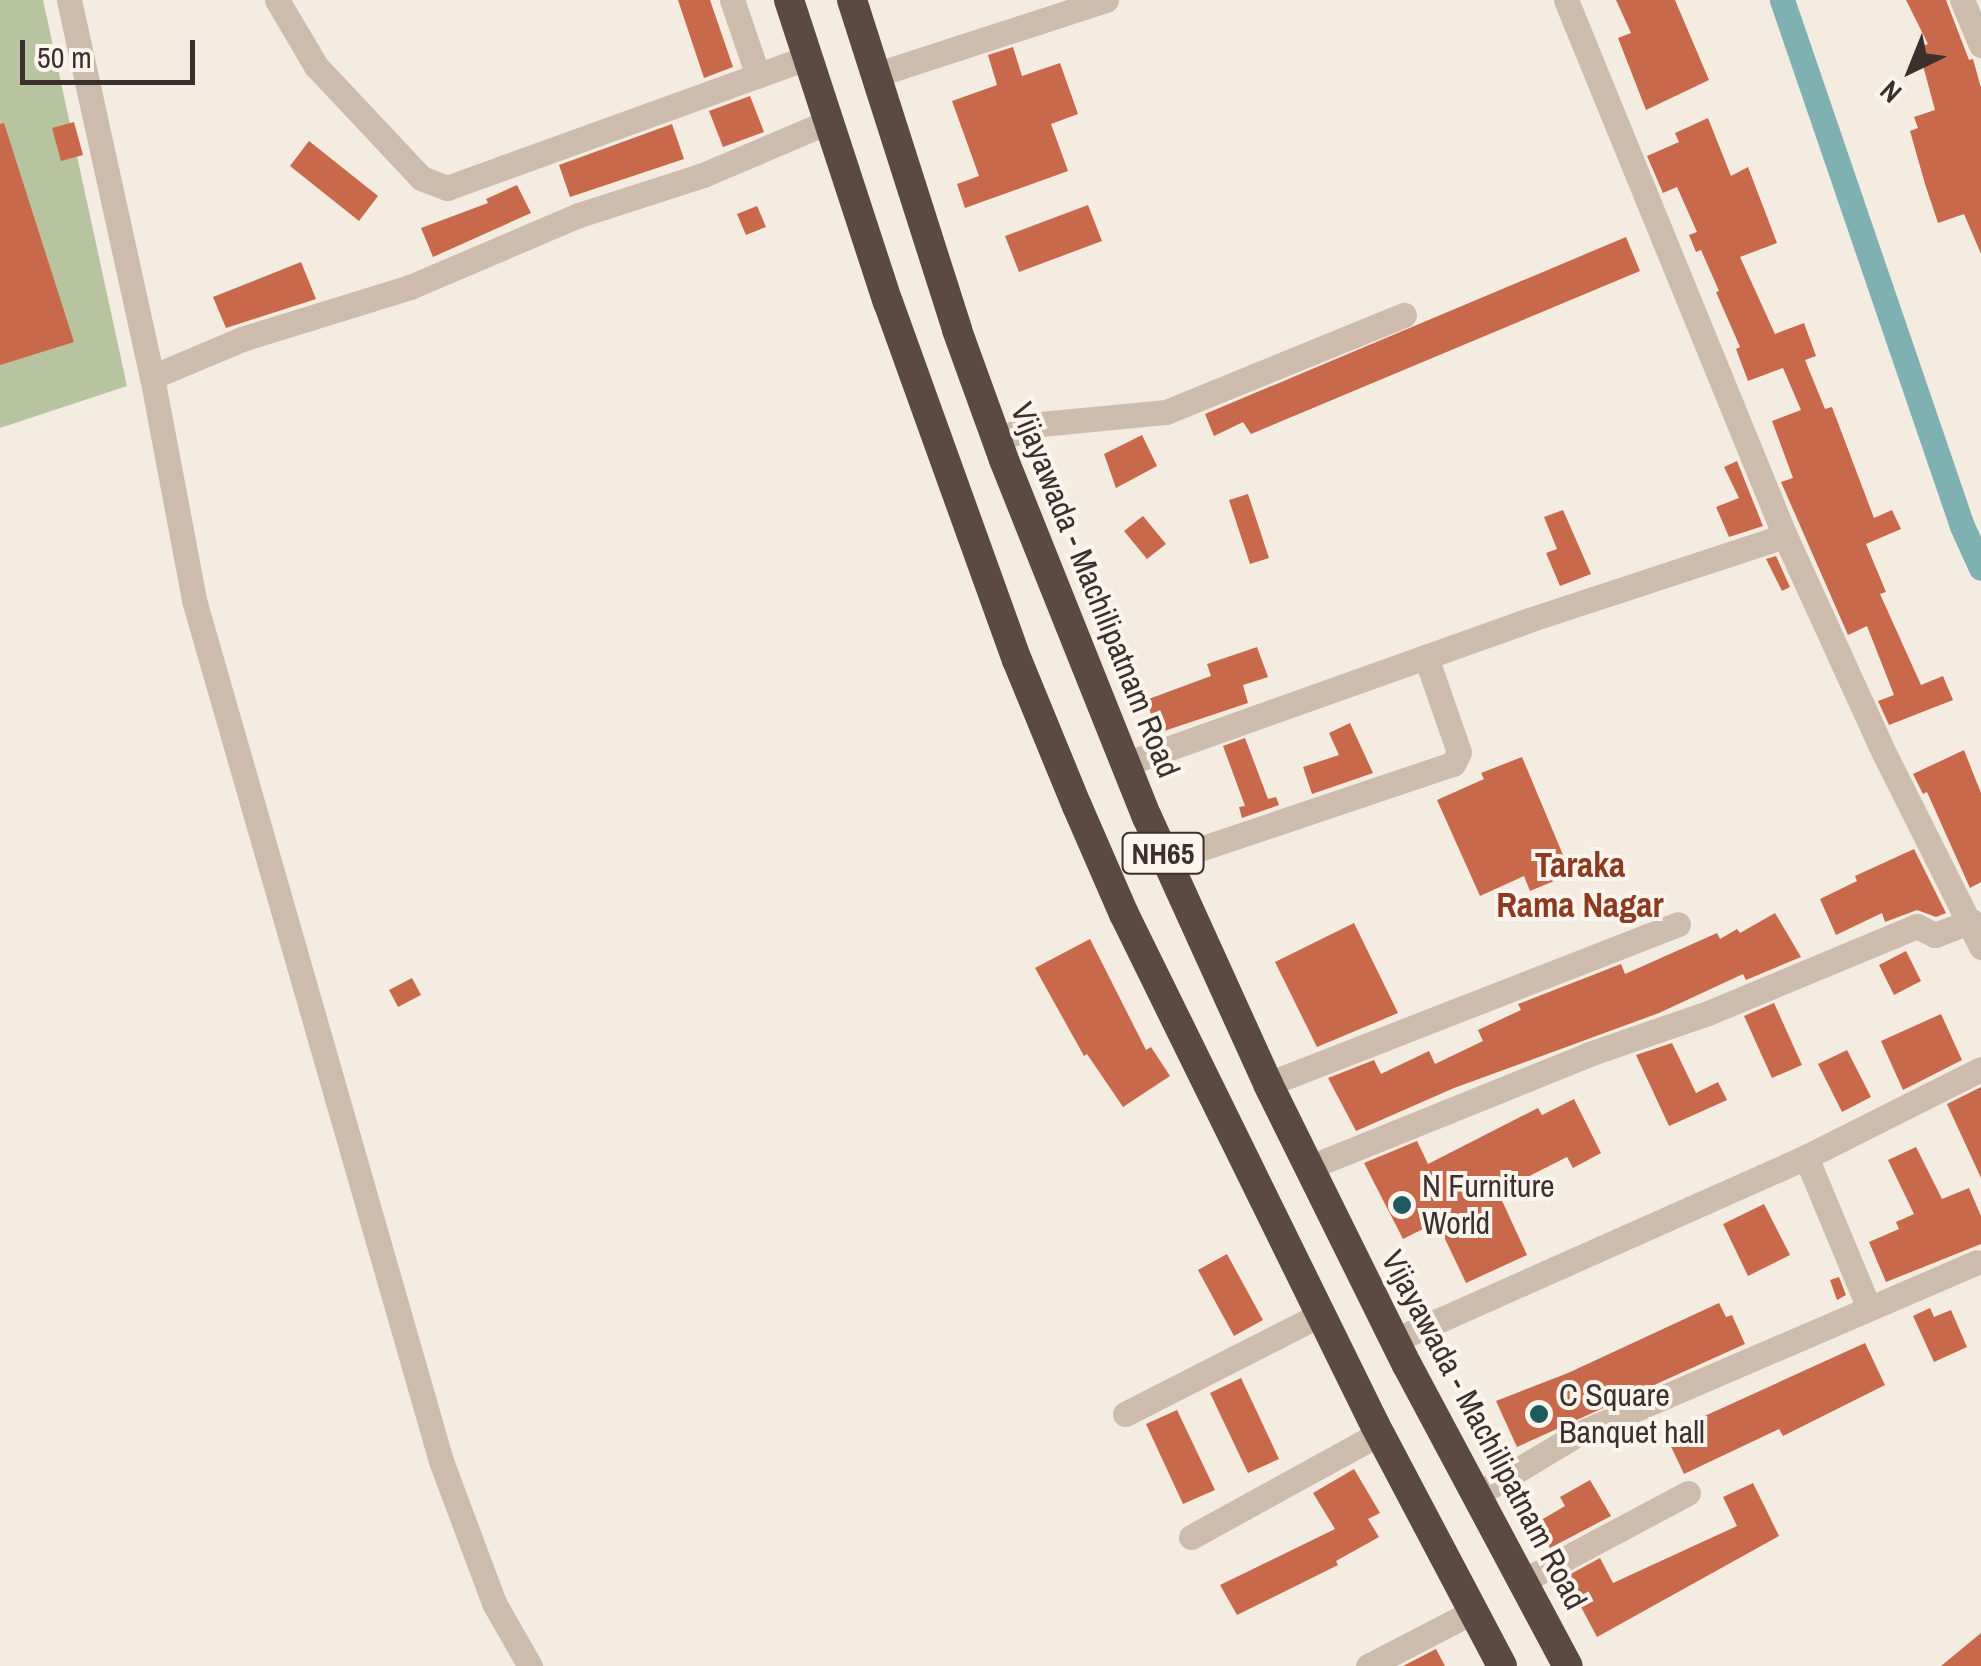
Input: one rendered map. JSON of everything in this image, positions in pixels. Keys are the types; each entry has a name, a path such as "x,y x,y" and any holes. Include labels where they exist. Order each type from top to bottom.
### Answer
{"highway":[{"name":"NH65","path":"790,0 828,122 1032,696 1124,914 1380,1434 1502,1666"},
{"name":"Vijayawada - Machilipatnam Road","path":"852,0 997,439 1166,860 1268,1084 1395,1340 1568,1666"}],"street":[{"path":"69,0 152,376 194,600 441,1461 494,1603 530,1666"},
{"path":"277,0 316,66 420,178 448,188 808,58"},
{"path":"732,0 758,76"},
{"path":"875,76 1106,0"},
{"path":"1566,0 1784,536 1981,947"},
{"path":"1962,0 1981,45"},
{"path":"152,376 242,339 410,287 579,215 702,176 828,122"},
{"path":"997,439 1041,424 1166,412 1404,316"},
{"path":"1125,764 1784,536"},
{"path":"1166,860 1452,764 1459,752 1426,657"},
{"path":"1310,1167 1589,1054 1708,1013 1917,926 1935,935 1971,921"},
{"path":"1268,1084 1678,924"},
{"path":"1395,1340 1806,1157 1981,1069"},
{"path":"1806,1157 1869,1308"},
{"path":"1476,1495 1578,1434 1977,1262"},
{"path":"1125,1414 1321,1314"},
{"path":"1191,1537 1380,1434"},
{"path":"1523,1581 1688,1493"},
{"path":"1368,1666 1474,1611"}],"green space":[{"path":"0,0 43,0 127,386 0,428"}],"building":[{"path":"678,0 710,0 733,67 704,78"},
{"path":"1616,0 1675,0 1709,80 1646,110 1618,38 1631,33"},
{"path":"1906,0 1946,0 1969,60 1973,59 1981,88 1981,254 1964,214 1938,223 1925,184 1910,131 1918,128 1914,117 1935,110 1918,47 1928,44"},
{"path":"1013,47 1022,76 1060,63 1078,114 1051,124 1068,171 965,208 957,184 979,176 952,101 997,85 988,55"},
{"path":"750,96 764,132 723,147 709,111"},
{"path":"1708,118 1731,176 1748,167 1777,243 1740,257 1775,334 1804,323 1816,356 1805,360 1825,409 1832,407 1874,518 1892,510 1901,529 1866,544 1886,592 1880,594 1921,685 1943,676 1953,700 1889,725 1878,701 1894,695 1867,626 1848,635 1781,482 1793,478 1772,421 1801,410 1783,368 1748,381 1736,349 1740,347 1716,292 1719,291 1701,250 1696,252 1689,235 1697,232 1677,187 1663,193 1647,156 1679,142 1675,133"},
{"path":"74,122 83,155 61,161 52,128"},
{"path":"4,123 74,342 0,365 0,124"},
{"path":"672,124 684,159 570,197 559,165"},
{"path":"309,141 378,196 359,221 290,166"},
{"path":"517,185 531,213 433,257 421,228 488,203 486,199"},
{"path":"1088,205 1102,241 1019,272 1005,236"},
{"path":"757,206 766,227 746,235 737,214"},
{"path":"1626,237 1640,271 1251,434 1243,422 1214,436 1205,414"},
{"path":"301,262 316,299 226,328 213,297"},
{"path":"1142,435 1157,466 1116,488 1104,454"},
{"path":"1737,461 1763,526 1729,537 1716,507 1739,498 1724,467"},
{"path":"1248,494 1269,558 1250,564 1229,500"},
{"path":"1563,510 1591,574 1560,586 1546,553 1557,549 1544,517"},
{"path":"1143,516 1166,544 1147,559 1124,531"},
{"path":"1776,556 1790,587 1782,591 1766,559"},
{"path":"1257,647 1268,677 1243,685 1248,703 1158,733 1146,700 1211,676 1207,664"},
{"path":"1350,723 1373,773 1312,794 1303,767 1339,755 1329,733"},
{"path":"1245,738 1268,799 1276,797 1279,805 1242,818 1239,807 1245,806 1223,746"},
{"path":"1964,750 1981,793 1981,882 1970,888 1927,792 1923,794 1913,774"},
{"path":"1522,757 1571,874 1530,891 1524,876 1480,896 1437,800 1484,779 1481,773"},
{"path":"1914,849 1946,913 1936,917 1917,910 1885,922 1882,913 1836,935 1820,899 1857,881 1855,876"},
{"path":"1775,913 1801,957 1746,980 1743,974 1659,1013 1454,1088 1356,1131 1328,1078 1374,1060 1381,1074 1429,1051 1435,1064 1483,1041 1478,1030 1521,1010 1518,1004 1621,964 1625,974 1717,933 1720,939 1737,929 1740,933"},
{"path":"1354,923 1398,1013 1317,1047 1275,962"},
{"path":"1090,939 1146,1050 1151,1047 1170,1076 1123,1107 1087,1054 1084,1056 1035,968"},
{"path":"1906,951 1921,981 1894,995 1879,965"},
{"path":"412,978 421,995 398,1007 389,990"},
{"path":"1774,1003 1802,1065 1772,1078 1744,1016"},
{"path":"1941,1014 1962,1060 1903,1090 1881,1041"},
{"path":"1672,1043 1696,1093 1718,1082 1727,1100 1669,1126 1636,1055"},
{"path":"1847,1050 1871,1097 1842,1112 1818,1064"},
{"path":"1981,1087 1981,1178 1947,1104"},
{"path":"1574,1099 1601,1153 1573,1168 1567,1157 1498,1192 1527,1255 1466,1283 1437,1222 1403,1239 1364,1163 1417,1141 1428,1164 1538,1108 1542,1115"},
{"path":"1916,1147 1942,1199 1969,1188 1981,1216 1981,1244 1886,1282 1869,1242 1899,1229 1896,1222 1914,1214 1888,1160"},
{"path":"1764,1204 1790,1255 1748,1276 1723,1224"},
{"path":"1227,1254 1263,1320 1234,1336 1198,1270"},
{"path":"1839,1277 1846,1295 1837,1300 1830,1280"},
{"path":"1719,1303 1726,1317 1732,1315 1745,1344 1517,1447 1496,1401 1568,1373"},
{"path":"1930,1308 1934,1317 1951,1310 1967,1347 1934,1362 1913,1316"},
{"path":"1865,1343 1885,1385 1783,1436 1779,1429 1684,1474 1665,1434"},
{"path":"1241,1378 1279,1459 1248,1473 1210,1393"},
{"path":"1177,1410 1215,1490 1183,1504 1146,1424"},
{"path":"1354,1469 1380,1513 1368,1519 1379,1537 1336,1561 1338,1565 1237,1615 1220,1585 1335,1529 1313,1493"},
{"path":"1590,1480 1611,1516 1550,1548 1536,1523 1565,1506 1560,1497"},
{"path":"1753,1483 1779,1536 1597,1637 1565,1577 1600,1558 1613,1583 1737,1526 1723,1497"},
{"path":"1981,1633 1981,1666 1941,1666"},
{"path":"1436,1649 1445,1666 1403,1666"}],"waterway":[{"path":"1782,0 1962,526 1981,568"}],"place":[{"name":"N Furniture World","path":"1402,1205"},
{"name":"C Square Banquet hall","path":"1539,1414"}],"district":[{"name":"Taraka Rama Nagar","path":"1580,885"}]}
